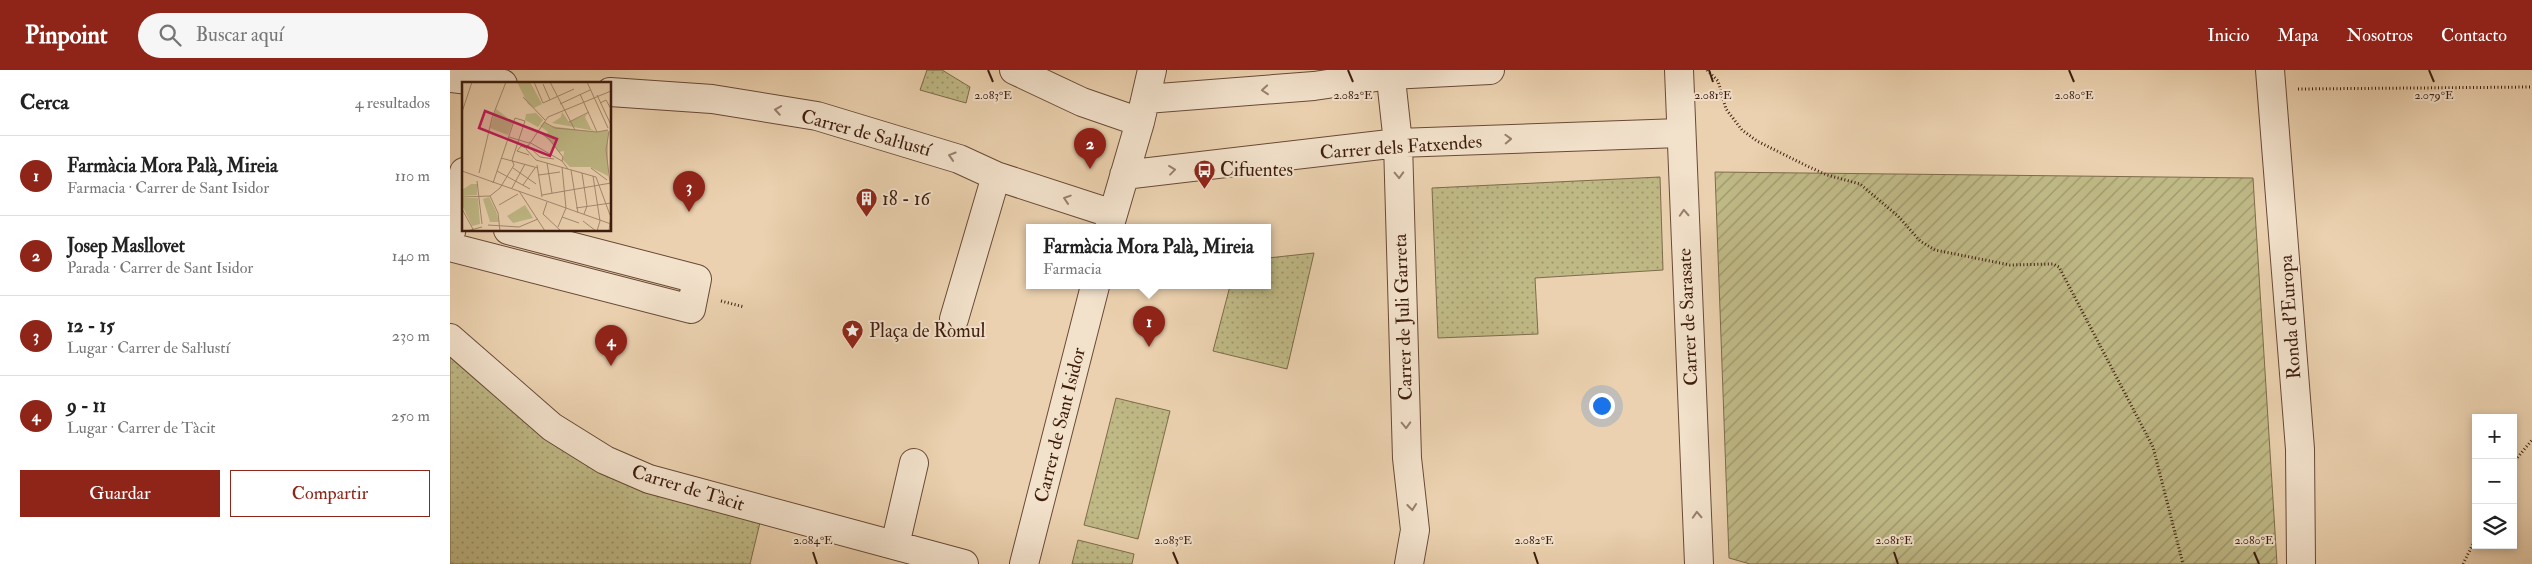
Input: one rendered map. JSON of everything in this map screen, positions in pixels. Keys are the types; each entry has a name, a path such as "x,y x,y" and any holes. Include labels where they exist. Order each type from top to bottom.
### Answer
{"street":[{"path":"1014,70 1082,102 1143,111 1314,86 1390,72 1490,70"},
{"path":"1111,221 1143,111 1152,70"},
{"name":"Carrer de Sarasate","path":"1679,70 1680,133 1700,564"},
{"name":"Ronda d'Europa","path":"2270,70 2300,449 2301,564"},
{"name":"Carrer de Juli Garreta","path":"1390,72 1398,144 1407,458 1415,530 1409,564"},
{"path":"450,78 482,82"},
{"name":"Carrer de Sal·lustí","path":"611,92 712,99 817,116 959,159 996,176 1111,221"},
{"name":"Carrer dels Fatxendes","path":"1124,175 1398,144 1680,133"},
{"path":"954,319 996,176"},
{"path":"456,223 462,185"},
{"path":"450,247 691,310 697,279 512,231"},
{"name":"Carrer de Sant Isidor","path":"1024,564 1094,289"},
{"name":"Carrer de Tàcit","path":"450,338 552,427 605,460 649,479 964,564"},
{"path":"895,545 914,463"}],"path":[{"path":"1708,70 1718,81 1726,109 1742,130 1757,141 1807,166 1827,175 1860,184 1898,216 1927,247 2010,265 2053,264 2059,267 2154,448 2183,564"},
{"path":"2310,88 2532,86"},
{"path":"2516,459 2532,440"},
{"path":"2463,564 2472,546"}],"shaded area":[{"path":"927,70 942,70 970,87 966,103 920,90"},
{"path":"1715,172 2253,178 2277,564 1750,564 1729,558"},
{"path":"1660,177 1663,270 1535,278 1538,334 1438,338 1432,188"},
{"path":"1314,253 1287,369 1213,351 1229,289 1271,289 1271,258"},
{"path":"450,340 552,427 763,510 750,564 450,564"},
{"path":"1116,398 1170,411 1138,539 1084,525"},
{"path":"1078,540 1134,554 1132,564 1072,564"}],"place":[{"name":"Josep Masllovet","path":"1090,169"},
{"name":"Cifuentes","path":"1204,189"},
{"name":"12 - 15","path":"689,212"},
{"name":"18 - 16","path":"866,218"},
{"name":"Farmàcia Mora Palà, Mireia","path":"1149,347"},
{"name":"Plaça de Ròmul","path":"853,350"},
{"name":"9 - 11","path":"611,366"}]}
